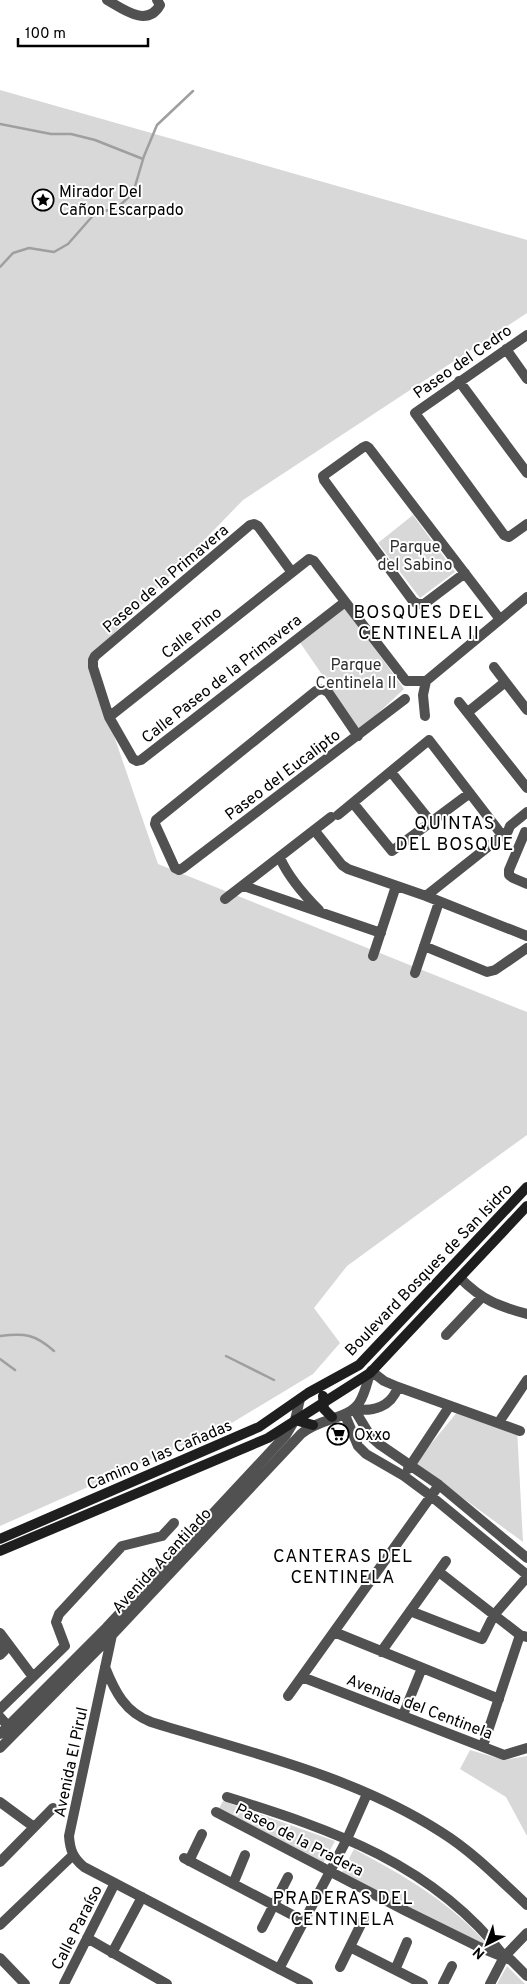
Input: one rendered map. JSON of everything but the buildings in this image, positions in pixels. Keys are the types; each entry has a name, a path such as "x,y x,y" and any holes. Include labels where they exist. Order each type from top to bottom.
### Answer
{"main road":[{"name":"Boulevard Bosques de San Isidro","path":"324,1385 359,1365 527,1187"},
{"name":"Boulevard Bosques de San Isidro","path":"323,1402 370,1372 527,1206"},
{"name":"Camino a las Cañadas","path":"0,1538 259,1427 324,1385"},
{"path":"324,1385 324,1409 332,1417"},
{"name":"Camino a las Cañadas","path":"0,1551 268,1438 323,1402"},
{"path":"295,1420 313,1425"},
{"path":"170,1465 175,1477"}],"street":[{"path":"107,0 136,16 143,17 151,15 157,10 160,5 157,0"},
{"name":"Paseo del Cedro","path":"527,335 415,413 504,535 510,537 527,524"},
{"path":"506,349 527,378"},
{"path":"459,381 527,473"},
{"path":"465,573 424,604 418,604 413,601 323,476 362,448 366,446 369,448 465,573 499,618"},
{"name":"Paseo de la Primavera","path":"95,656 250,525 258,526 292,571"},
{"path":"292,571 309,559 314,561 406,681 405,699 423,695"},
{"name":"Calle Pino","path":"109,717 292,571"},
{"path":"425,716 423,695 426,681 499,618 527,597"},
{"name":"Calle Paseo de la Primavera","path":"95,656 92,660 93,667 109,717 133,759 137,761 141,760 345,602"},
{"path":"494,667 505,684 527,710"},
{"path":"406,681 426,681"},
{"path":"468,712 505,684"},
{"name":"Paseo del Eucalipto","path":"358,736 328,692 322,689 316,691 156,820 155,824 175,868 178,870 183,868 358,736 405,699"},
{"path":"460,702 527,788"},
{"path":"225,900 353,803 429,740 470,793 505,833"},
{"path":"391,772 431,822"},
{"path":"353,803 392,851 470,793"},
{"path":"527,812 524,827 509,870 509,875 527,884"},
{"path":"426,896 505,833 524,827"},
{"path":"315,830 342,865 348,869 426,896 527,936"},
{"path":"280,858 286,872 320,911"},
{"path":"244,886 380,933"},
{"path":"373,956 396,886"},
{"path":"415,973 439,902"},
{"path":"424,946 487,972 495,970 527,948"},
{"path":"460,1278 482,1297 506,1308 527,1314"},
{"path":"446,1335 482,1297"},
{"path":"520,1431 499,1422 398,1388 370,1372 363,1396 354,1409 371,1437 439,1485 527,1558"},
{"path":"499,1422 527,1380"},
{"name":"Avenida Acantilado","path":"3,1729 109,1631 295,1440 313,1425 332,1417 354,1409 373,1410 382,1406 390,1400 398,1388"},
{"name":"Avenida Acantilado","path":"0,1748 286,1436 295,1420 300,1399"},
{"path":"404,1476 410,1464 447,1410"},
{"path":"344,1414 358,1446 366,1454 404,1476 431,1496 527,1576 494,1615 482,1639 410,1611"},
{"path":"288,1696 439,1485"},
{"path":"470,1528 479,1518"},
{"path":"0,1708 65,1646 56,1622 58,1614 122,1546 162,1536 174,1523"},
{"path":"381,1652 446,1561"},
{"path":"439,1572 523,1636 483,1746"},
{"name":"Avenida El Pirul","path":"73,1855 70,1848 70,1836 105,1667 109,1631"},
{"path":"334,1632 499,1699"},
{"path":"0,1633 32,1677"},
{"path":"0,1645 4,1651 0,1655"},
{"path":"105,1667 123,1703 129,1710 143,1719 307,1770 367,1794 422,1820 456,1842 484,1864 527,1905"},
{"path":"403,1715 422,1668"},
{"name":"Avenida del Centinela","path":"302,1677 504,1755 527,1748"},
{"path":"0,1717 3,1729"},
{"path":"279,1969 347,1839 367,1794"},
{"path":"227,1796 277,1812 381,1854 439,1892 490,1938 504,1957 511,1960 527,1976"},
{"path":"0,1802 34,1827"},
{"path":"0,1862 53,1808"},
{"name":"Paseo de la Pradera","path":"216,1812 330,1872 479,1947 504,1957"},
{"path":"202,1834 186,1860 304,1921"},
{"path":"0,1925 73,1855 84,1867 308,1984"},
{"path":"233,1884 245,1855"},
{"path":"262,1928 288,1877"},
{"name":"Calle Paraíso","path":"70,1983 87,1938 115,1883"},
{"path":"112,1954 142,1897"},
{"path":"340,1968 364,1918"},
{"path":"490,1984 504,1957 527,1933"},
{"path":"87,1938 167,1984"},
{"path":"394,1970 407,1942"},
{"path":"350,1946 423,1984"},
{"path":"0,1958 25,1984"},
{"path":"443,1984 452,1966"}],"green space":[{"path":"0,90 527,240 527,313 243,500 88,660 158,864 527,1012 527,1135 347,1266 314,1308 340,1343 313,1374 230,1424 0,1526"},
{"name":"Parque del Sabino","path":"413,515 455,572 420,598 378,543"},
{"name":"Parque Centinela II","path":"344,606 404,689 360,730 299,641"},
{"path":"459,1410 517,1428 523,1542 415,1463"},
{"path":"470,1750 504,1760 527,1756 527,1836 506,1797 460,1769"},
{"path":"223,1801 335,1841 323,1864 217,1812"},
{"path":"354,1849 409,1880 444,1904 476,1932 490,1948 341,1874"},
{"path":"507,1966 525,1984 497,1984"}],"waterway":[{"path":"0,267 13,253 29,248 54,252 68,244 97,211 115,210 133,193 144,156 157,125 193,91"},
{"path":"0,124 51,134 71,134 95,140 143,159"},
{"path":"0,1336 29,1336 41,1341 54,1351"},
{"path":"226,1356 274,1380"},
{"path":"0,1359 15,1370"}],"place":[{"name":"Mirador Del Cañon Escarpado","path":"43,200"},
{"name":"Oxxo","path":"338,1434"}],"district":[{"name":"BOSQUES DEL CENTINELA II","path":"419,622"},
{"name":"QUINTAS DEL BOSQUE","path":"455,833"},
{"name":"CANTERAS DEL CENTINELA","path":"343,1566"},
{"name":"PRADERAS DEL CENTINELA","path":"343,1908"}]}
